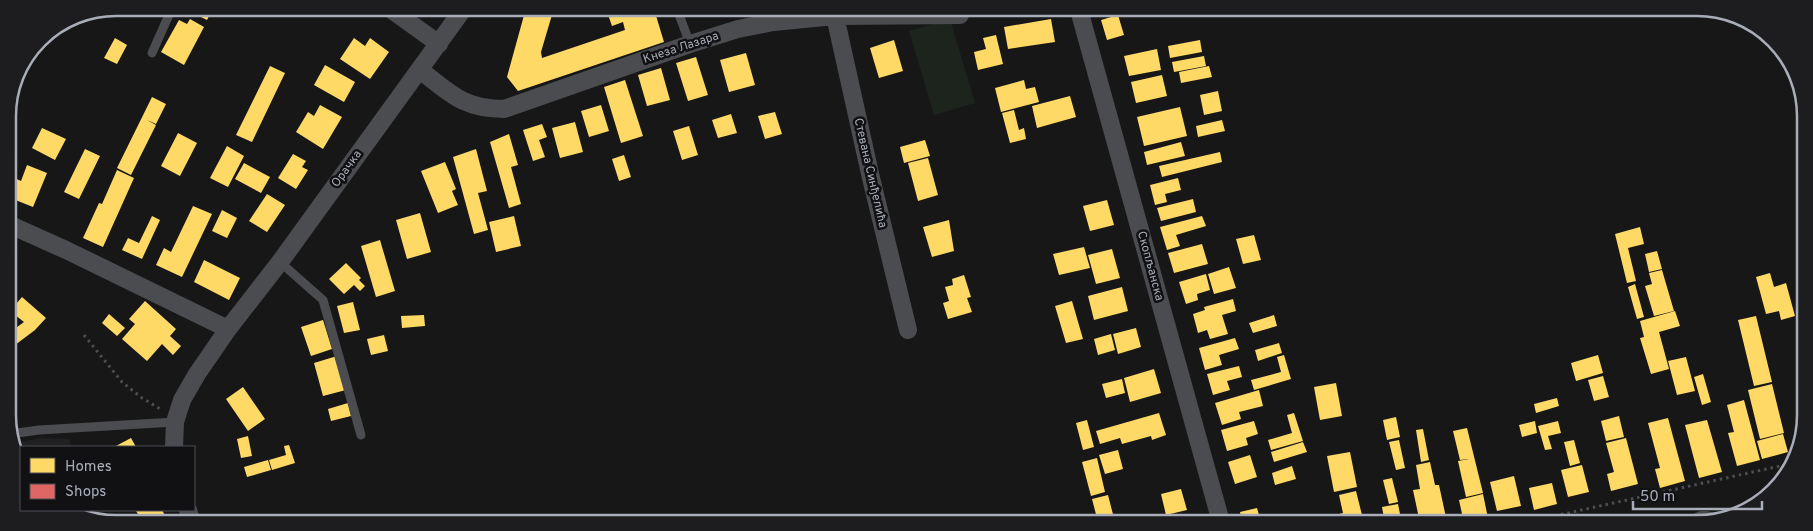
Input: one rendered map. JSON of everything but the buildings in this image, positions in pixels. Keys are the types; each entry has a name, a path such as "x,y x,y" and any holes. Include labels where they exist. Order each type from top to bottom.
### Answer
{"street":[{"path":"400,16 439,44"},
{"name":"Орачка","path":"174,446 176,420 182,400 228,329 280,262 458,16"},
{"name":"Кнеза Лазара","path":"420,70 459,100 490,109 504,109 738,29 773,22 836,16"},
{"name":"Стевана Синђелића","path":"836,16 870,178 908,330"},
{"name":"Скопљанска","path":"1081,16 1219,515"},
{"path":"16,228 228,329"}],"lane":[{"path":"152,53 168,16"},
{"path":"680,16 690,44"},
{"path":"280,262 323,300 361,435"},
{"path":"18,433 176,420"}],"path":[{"path":"84,335 122,382 142,398 176,420"},
{"path":"1559,515 1783,465"}],"shaded area":[{"path":"950,19 975,103 934,115 909,31"},
{"path":"40,438 69,439 72,446 22,446 20,442"}]}
